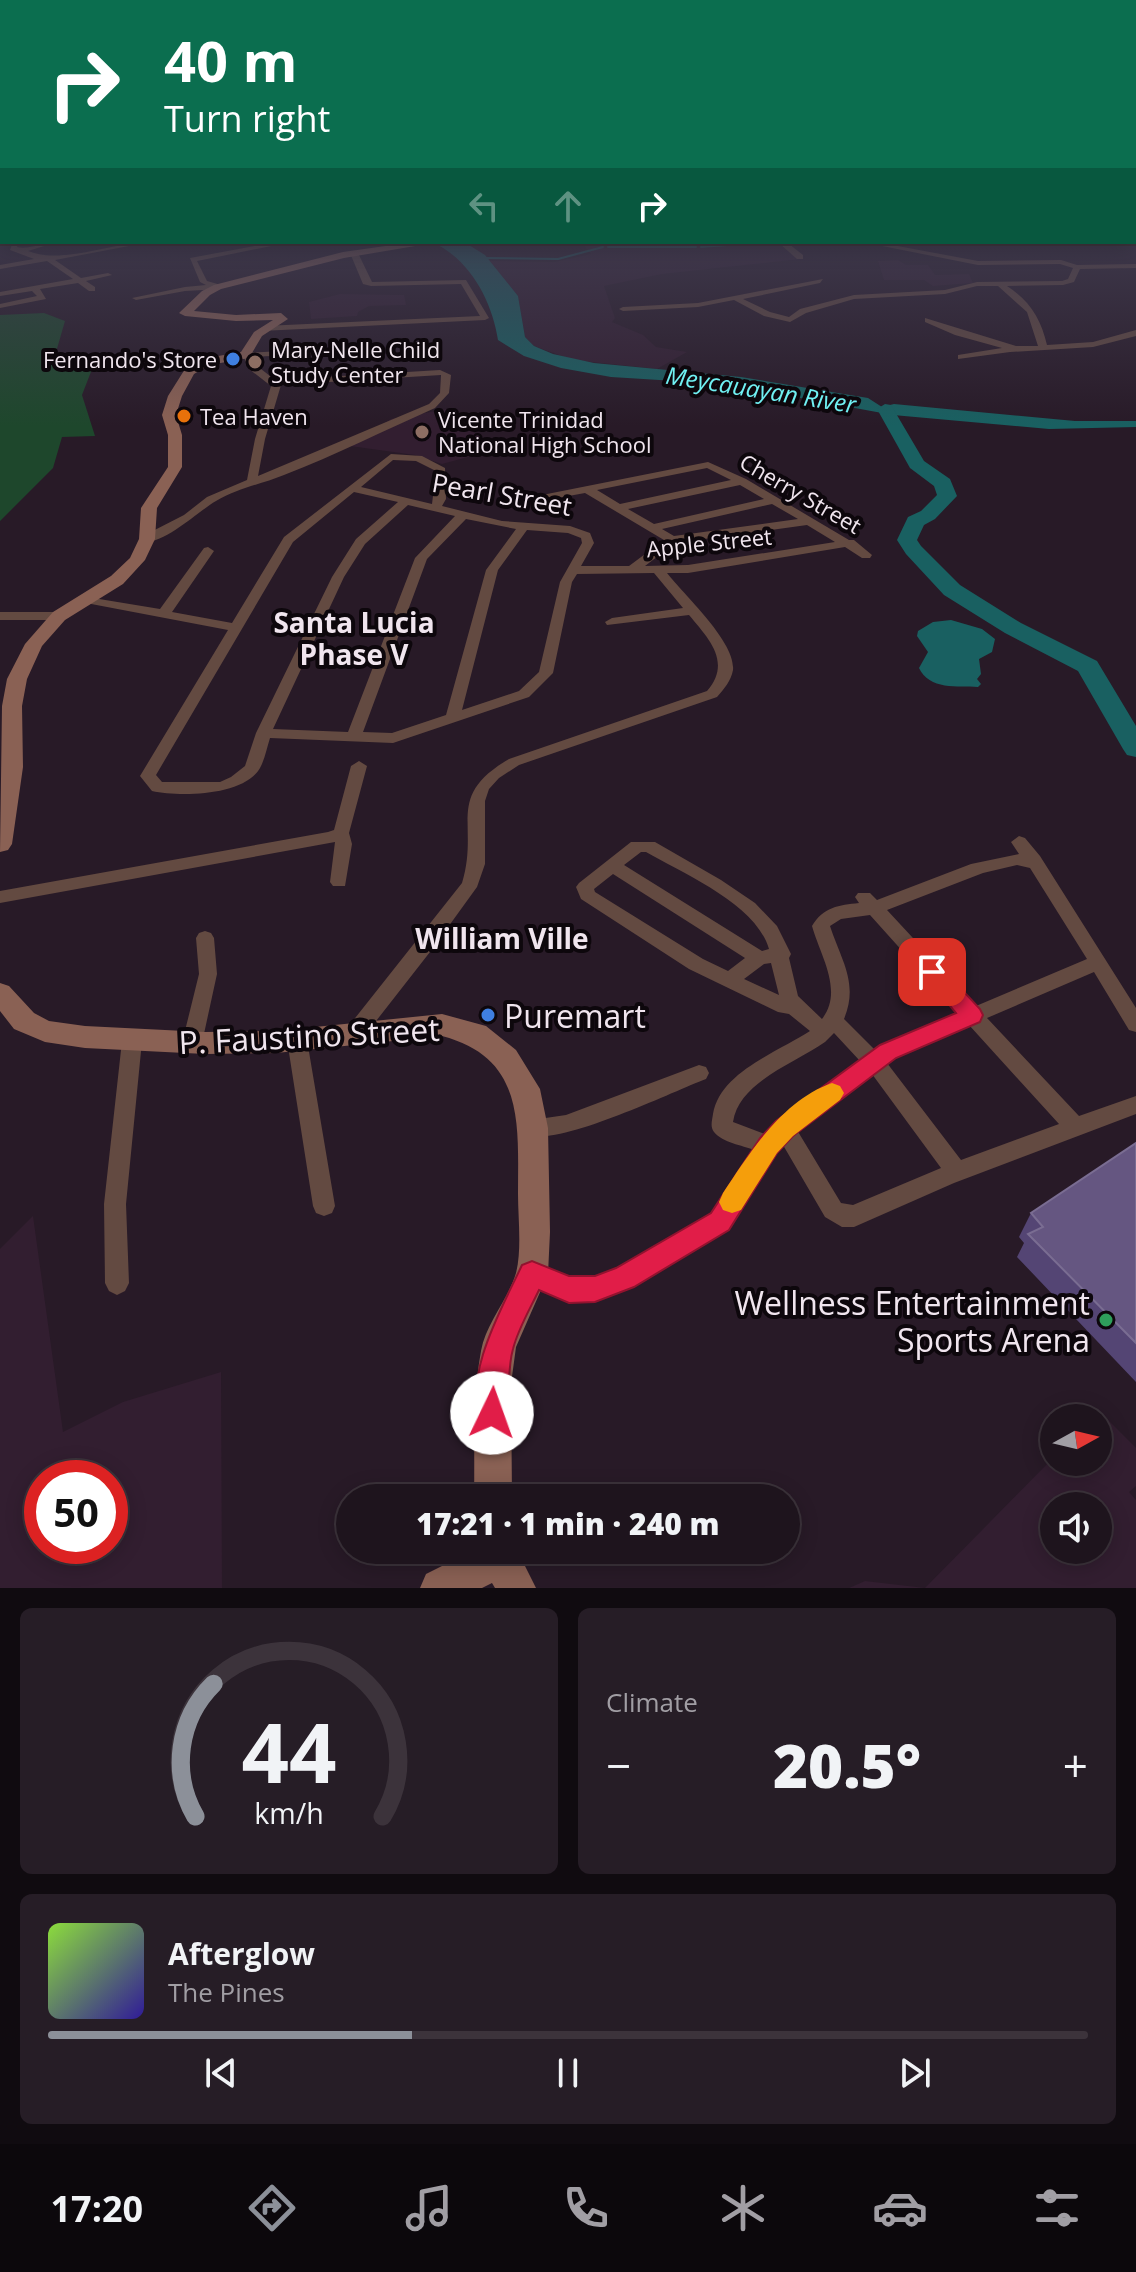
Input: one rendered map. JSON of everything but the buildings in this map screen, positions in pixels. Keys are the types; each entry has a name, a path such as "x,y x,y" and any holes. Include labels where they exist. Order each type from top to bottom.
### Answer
{"main road":[{"path":"0,842 12,767 7,701 34,644 59,616 129,570 147,539 149,508 175,467 175,435 169,415 182,383 196,365 246,354 258,334 282,318 185,313 212,284 244,277"},
{"name":"P. Faustino Street","path":"0,993 24,1021 45,1031 132,1041 192,1043 297,1040 442,1025 476,1034 506,1058 526,1089 533,1128 532,1274 499,1346 493,1384 493,1484"},
{"path":"440,1588 504,1567"}],"street":[{"path":"0,284 37,277"},
{"path":"76,277 92,289"},
{"path":"0,294 96,277"},
{"path":"207,277 212,284"},
{"path":"264,329 485,318 463,282 371,284 366,282 365,277"},
{"path":"974,277 977,284"},
{"path":"734,297 767,314 790,320 803,311 854,297 945,292 977,284 1063,283 1072,277"},
{"path":"623,309 698,305 820,281"},
{"path":"149,287 212,284"},
{"path":"136,298 212,284"},
{"path":"1001,285 1022,298 1039,322 1043,349"},
{"path":"0,306 41,298 34,288"},
{"path":"928,320 1013,349"},
{"path":"961,357 1116,340 1136,333"},
{"path":"252,482 264,422 276,385 252,367 246,354 360,350"},
{"path":"147,539 188,517 211,499 280,473 432,406 444,396 447,388 443,374 362,373 274,383"},
{"path":"407,500 360,542 338,577 264,733 252,768 237,781 222,787 158,787 148,776 288,540 384,460 400,456 418,458 441,470 440,499 436,508"},
{"name":"Cherry Street","path":"585,488 699,464 742,481 866,555"},
{"path":"616,508 742,481"},
{"name":"Pearl Street","path":"264,733 393,738 524,694 542,680 549,663 560,601 588,543 586,536 570,530 523,527 463,515 351,488"},
{"path":"536,499 585,488 672,540"},
{"path":"652,528 774,500"},
{"path":"354,737 421,558 463,515"},
{"path":"631,570 672,540 811,521"},
{"path":"452,720 492,570 523,527"},
{"name":"Apple Street","path":"573,570 659,571 718,565 850,543"},
{"path":"164,613 208,551"},
{"path":"355,1033 419,955 471,883 478,846 475,814 483,783 494,772 514,762 712,694 723,681 726,662 693,611 659,571"},
{"path":"86,599 236,628"},
{"path":"612,622 693,611"},
{"path":"0,616 59,616"},
{"path":"339,882 344,844 341,833 359,766"},
{"path":"0,897 341,833"},
{"path":"1019,842 1049,880 1096,963 1136,1024"},
{"path":"793,1005 782,954 772,932 757,913 649,846 637,846 585,887 587,895 728,981 785,1007 793,1005 829,1026 874,1062 957,1172"},
{"path":"769,1145 732,1133 722,1126 721,1116 731,1095 829,1026 842,999 821,926 830,914 1003,861 1034,860"},
{"path":"612,865 759,958"},
{"path":"869,902 1075,1127"},
{"path":"192,1043 208,974 205,938"},
{"path":"728,981 759,958 782,954"},
{"path":"532,1274 569,1289 595,1289 624,1278 720,1221 769,1145 784,1128 888,1051 1096,963"},
{"path":"297,1040 324,1206"},
{"path":"117,1283 115,1204 132,1041"},
{"path":"533,1128 567,1124 699,1073"},
{"path":"784,1128 833,1210 842,1216 854,1216 957,1172 1136,1105"}],"shaded area":[{"path":"503,277 647,277 604,286 615,318 612,322 643,335 656,347 687,352 657,369 573,360 534,346 525,337 518,296"},
{"path":"883,277 970,277 973,283 933,286 924,280 884,280"},
{"path":"340,294 404,295 406,305 369,306 358,312 357,316 311,319 309,302"},
{"path":"44,313 65,321 52,366 94,364 82,395 95,436 62,437 53,468 0,521 0,315"},
{"name":"Vicente Trinidad National High School","path":"447,409 494,450 442,464 415,455 350,446 391,419"},
{"path":"33,1216 63,1432 123,1402 221,1372 222,1588 0,1588 0,1249"},
{"path":"1112,1424 1136,1448 1136,1486 1129,1492 1136,1500 1136,1588 925,1588 1040,1471 1040,1476 1112,1476"},
{"path":"865,1581 925,1588 849,1588"}],"water":[{"name":"Meycauayan River","path":"473,277 503,277 518,296 525,337 534,346 553,354 594,363 741,377 868,398 882,407 894,404 1075,421 1136,421 1136,427 1049,429 893,415 724,384 611,377 561,368 524,356 498,340 490,311"},
{"path":"951,620 982,629 995,639 992,652 979,659 981,674 977,679 981,684 978,687 937,683 919,668 928,652 917,636 918,631 933,622"}],"waterway":[{"path":"885,409 917,464 943,483 947,496 928,515 915,521 907,540 913,550 952,590 1013,628 1088,666 1136,749"}],"slow traffic":[{"path":"732,1202 769,1145 784,1128 832,1093"}],"place":[{"name":"Fernando's Store","path":"233,359"},
{"name":"Mary-Nelle Child Study Center","path":"255,362"},
{"name":"Tea Haven","path":"184,416"},
{"name":"Vicente Trinidad National High School","path":"422,432"},
{"name":"Puremart","path":"488,1015"},
{"name":"Wellness Entertainment Sports Arena","path":"1106,1320"}],"district":[{"name":"Santa Lucia Phase V","path":"354,638"},
{"name":"William Ville","path":"502,938"}],"route":[{"path":"492,1413 499,1346 532,1274 569,1289 595,1289 624,1278 720,1221 769,1145 784,1128 888,1051 972,1015 932,972"}]}
